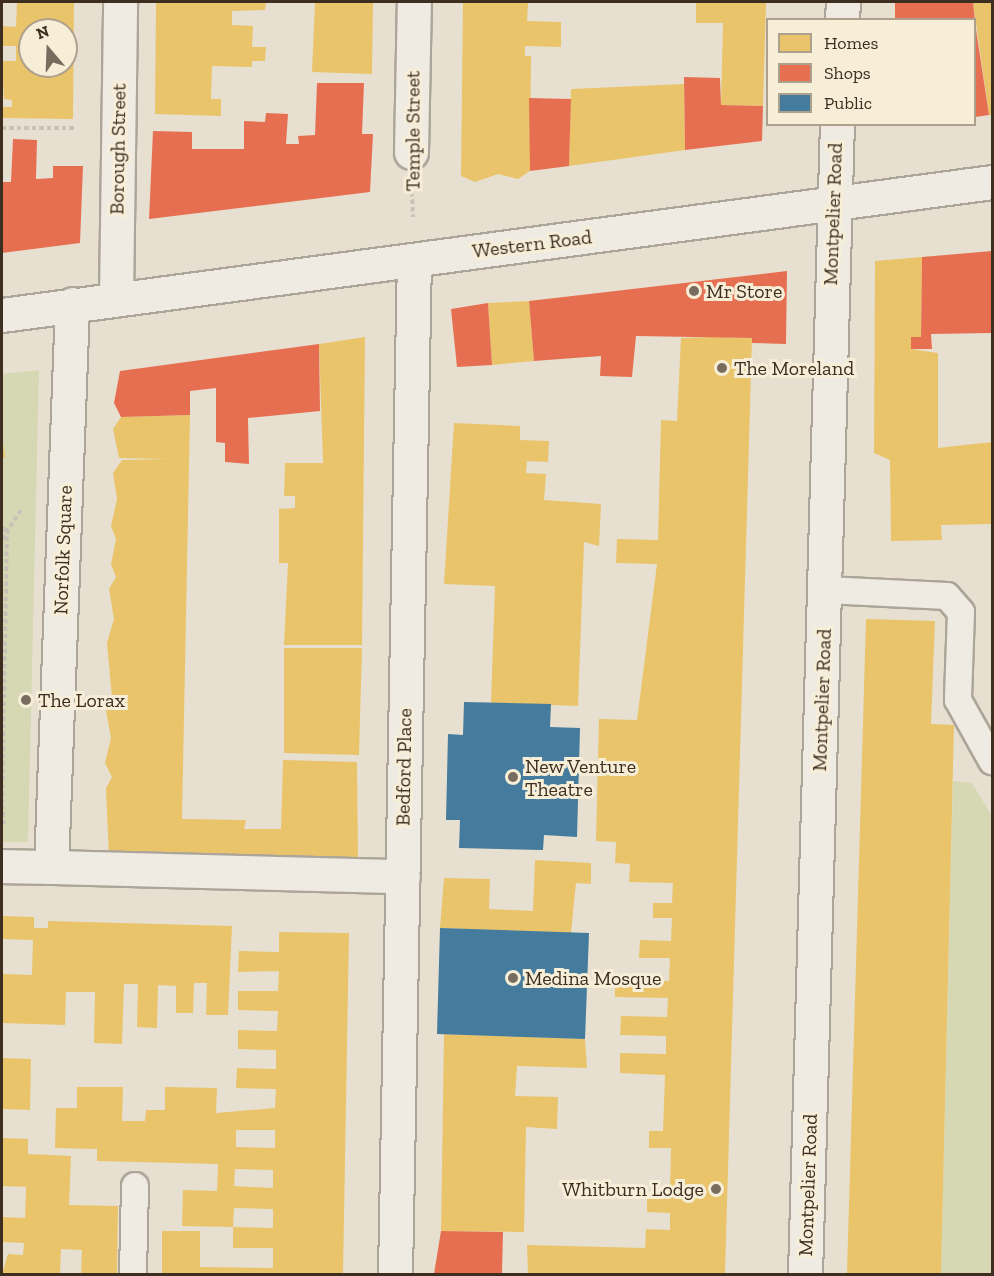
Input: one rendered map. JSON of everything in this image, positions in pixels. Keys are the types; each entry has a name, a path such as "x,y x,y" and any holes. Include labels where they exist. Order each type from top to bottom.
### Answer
{"street":[{"name":"Borough Street","path":"116,297 120,2"},
{"name":"Temple Street","path":"411,152 414,2"},
{"path":"842,18 843,2"},
{"name":"Montpelier Road","path":"805,1275 826,590 833,202 837,126"},
{"name":"Western Road","path":"72,304 993,182"},
{"name":"Bedford Place","path":"395,1275 414,260"},
{"path":"2,315 72,304"},
{"name":"Norfolk Square","path":"51,867 72,304"},
{"path":"2,866 403,876"}],"lane":[{"path":"826,590 947,596 961,612 958,700 993,761"},
{"path":"133,1275 135,1186"}],"path":[{"path":"2,128 118,128"},
{"name":"Temple Street","path":"411,152 414,260"},
{"path":"2,529 7,529 2,805"}],"green space":[{"path":"39,370 28,842 2,842 2,374"},
{"path":"953,781 972,783 992,816 992,1274 941,1274"}],"building: Homes":[{"path":"17,2 74,2 74,18 18,18 18,78 73,78 73,119 2,118 2,107 12,107 12,100 4,99 2,61 16,61 16,46 2,46 2,26 16,27"},
{"path":"156,2 266,2 265,10 232,11 232,25 253,26 252,47 266,47 265,61 252,61 252,67 212,66 211,99 221,99 221,116 155,114"},
{"path":"315,2 373,2 372,74 312,72"},
{"path":"463,2 528,2 527,21 561,22 561,47 525,46 525,56 531,56 530,171 518,179 498,174 475,182 461,176"},
{"path":"696,2 766,2 763,106 721,105 723,23 696,23"},
{"path":"973,2 992,2 992,115 989,115"},
{"path":"684,84 685,150 569,166 571,89"},
{"path":"922,257 921,337 911,337 911,349 938,353 938,448 992,442 992,524 941,525 942,540 891,541 890,460 874,453 875,261"},
{"path":"529,301 534,361 492,365 488,303"},
{"path":"365,337 362,645 284,645 288,563 279,563 279,509 295,508 295,496 284,496 285,463 323,463 319,344"},
{"path":"681,338 752,338 725,1274 528,1274 527,1245 645,1248 646,1229 670,1230 670,1213 647,1212 647,1194 670,1195 671,1148 649,1148 649,1131 663,1131 665,1075 620,1073 620,1053 666,1054 666,1036 620,1035 621,1016 667,1017 668,998 615,997 615,979 669,981 670,958 639,958 640,940 671,941 672,918 653,918 653,903 672,903 673,883 629,882 630,864 615,863 616,842 596,841 599,719 637,720 657,564 616,563 617,539 658,540 661,420 677,421"},
{"path":"190,415 182,819 246,820 244,829 281,829 283,760 357,762 358,859 109,859 106,788 112,777 105,763 111,738 106,711 112,698 107,643 114,619 109,589 116,577 111,564 116,539 111,526 117,499 113,473 122,460 169,459 119,458 113,429 121,417"},
{"path":"454,423 520,426 520,440 549,441 548,462 527,461 526,473 546,474 544,500 601,504 599,546 584,542 578,706 491,703 495,586 444,584"},
{"path":"2,435 5,457 2,459"},
{"path":"866,619 935,621 931,724 954,725 941,1274 847,1274"},
{"path":"284,648 362,648 359,755 284,753"},
{"path":"535,860 591,863 591,884 576,883 571,933 440,928 444,878 490,879 489,909 533,911"},
{"path":"2,916 34,917 34,928 48,928 48,921 232,926 228,1015 206,1015 207,983 194,983 193,1013 176,1013 176,986 158,985 157,1028 137,1027 138,984 124,984 122,1044 94,1043 95,992 66,992 65,1025 2,1023 2,974 32,975 33,940 2,939"},
{"path":"279,932 349,933 343,1274 162,1274 162,1231 200,1231 200,1267 273,1268 273,1248 233,1248 233,1227 182,1226 183,1190 217,1191 218,1164 97,1161 97,1149 55,1148 56,1108 77,1108 77,1087 123,1087 122,1121 145,1121 146,1110 165,1110 165,1087 217,1088 216,1113 275,1108 276,1089 236,1088 237,1068 276,1069 276,1050 238,1049 238,1030 277,1031 278,1011 238,1010 238,991 278,991 279,971 238,972 239,951 279,952","holes":["236,1130 275,1130 275,1148 236,1147","235,1169 273,1170 273,1188 234,1186","234,1208 273,1209 273,1228 233,1227"]},
{"path":"444,1034 585,1039 587,1068 517,1066 515,1096 558,1097 557,1129 526,1127 524,1232 441,1231"},
{"path":"2,1058 31,1059 30,1110 2,1109"},
{"path":"2,1138 28,1139 28,1154 71,1156 69,1205 118,1206 117,1274 81,1274 82,1250 61,1249 60,1274 2,1274 8,1254 23,1255 24,1243 2,1242 2,1217 25,1218 26,1187 2,1186"}],"building: Shops":[{"path":"895,2 973,2 975,18 895,18"},
{"path":"976,30 989,115 976,117"},
{"path":"684,77 720,78 721,105 763,106 762,141 685,150"},
{"path":"317,83 364,83 362,134 373,134 370,192 149,219 153,131 192,132 192,149 244,149 244,121 265,122 266,113 288,114 286,144 299,144 298,136 315,135"},
{"path":"529,98 571,99 569,166 530,171"},
{"path":"13,139 37,140 36,179 53,178 53,166 83,166 80,243 2,253 2,182 11,182"},
{"path":"992,251 992,333 931,334 932,349 911,349 911,337 921,337 922,257"},
{"path":"787,271 786,344 752,343 752,338 636,336 632,377 600,376 601,356 534,361 529,301"},
{"path":"488,303 492,365 457,367 451,309"},
{"path":"319,344 320,411 248,418 249,464 225,462 225,443 216,442 216,388 190,391 190,415 121,417 114,403 120,371"},
{"path":"441,1231 503,1232 502,1274 434,1274"}],"building: Public":[{"name":"New Venture Theatre","path":"464,702 551,704 550,727 580,728 577,837 544,835 543,850 459,848 460,820 446,820 448,734 463,735"},
{"name":"Medina Mosque","path":"440,928 589,933 585,1039 437,1034"}],"place":[{"name":"Mr Store","path":"694,291"},
{"name":"The Moreland","path":"722,368"},
{"name":"The Lorax","path":"26,700"},
{"name":"New Venture Theatre","path":"513,777"},
{"name":"Medina Mosque","path":"513,978"},
{"name":"Whitburn Lodge","path":"716,1189"}]}
